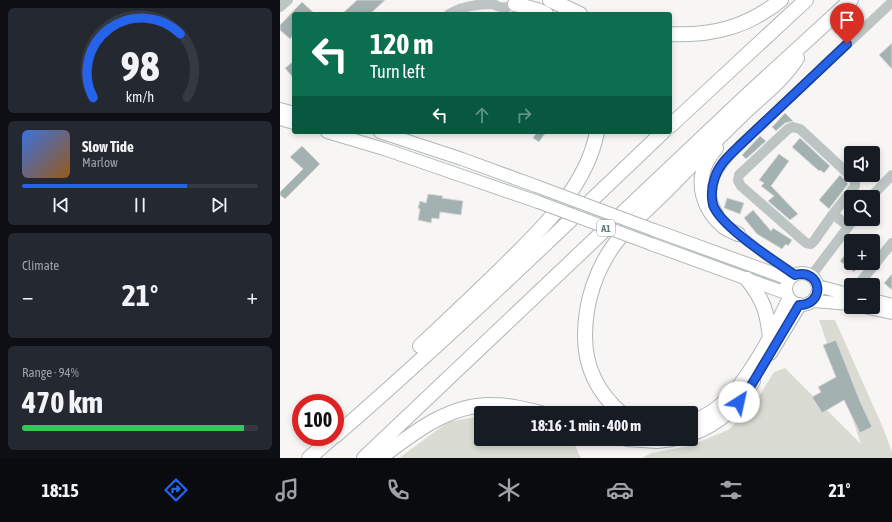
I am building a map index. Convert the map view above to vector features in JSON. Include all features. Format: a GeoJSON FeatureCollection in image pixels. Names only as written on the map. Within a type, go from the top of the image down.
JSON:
{"type":"FeatureCollection","features":[{"type":"Feature","properties":{"kind":"highway"},"geometry":{"type":"LineString","coordinates":[[550,0],[574,12]]}},
{"type":"Feature","properties":{"kind":"highway"},"geometry":{"type":"LineString","coordinates":[[672,34],[706,34],[732,27],[757,17],[781,0]]}},
{"type":"Feature","properties":{"kind":"highway"},"geometry":{"type":"LineString","coordinates":[[672,124],[806,0]]}},
{"type":"Feature","properties":{"kind":"highway","name":"A1"},"geometry":{"type":"LineString","coordinates":[[364,458],[744,98],[851,0]]}},
{"type":"Feature","properties":{"kind":"highway"},"geometry":{"type":"LineString","coordinates":[[517,2],[542,12]]}},
{"type":"Feature","properties":{"kind":"highway"},"geometry":{"type":"LineString","coordinates":[[613,406],[598,387],[590,368],[585,344],[587,306],[603,265],[617,241],[641,215],[729,127],[788,72],[809,39]]}},
{"type":"Feature","properties":{"kind":"highway"},"geometry":{"type":"LineString","coordinates":[[729,127],[707,161],[703,173],[702,189],[705,205],[714,218],[725,228],[738,234]]}},
{"type":"Feature","properties":{"kind":"highway"},"geometry":{"type":"LineString","coordinates":[[344,421],[380,384],[472,297],[548,220],[567,197],[580,176],[593,148],[596,134]]}},
{"type":"Feature","properties":{"kind":"highway"},"geometry":{"type":"LineString","coordinates":[[344,427],[531,258],[661,134]]}},
{"type":"Feature","properties":{"kind":"highway"},"geometry":{"type":"LineString","coordinates":[[747,279],[758,293],[767,312],[770,338]]}},
{"type":"Feature","properties":{"kind":"highway"},"geometry":{"type":"LineString","coordinates":[[698,419],[709,414],[741,384],[770,338],[791,299]]}},
{"type":"Feature","properties":{"kind":"highway"},"geometry":{"type":"LineString","coordinates":[[698,431],[710,426],[725,416],[739,402],[752,384],[791,299]]}},
{"type":"Feature","properties":{"kind":"highway"},"geometry":{"type":"LineString","coordinates":[[482,406],[500,406]]}},
{"type":"Feature","properties":{"kind":"highway"},"geometry":{"type":"LineString","coordinates":[[380,458],[428,424],[450,413],[474,407]]}},
{"type":"Feature","properties":{"kind":"highway"},"geometry":{"type":"LineString","coordinates":[[310,457],[320,446]]}},
{"type":"Feature","properties":{"kind":"highway"},"geometry":{"type":"LineString","coordinates":[[310,457],[323,446]]}},
{"type":"Feature","properties":{"kind":"main road"},"geometry":{"type":"LineString","coordinates":[[280,109],[292,112]]}},
{"type":"Feature","properties":{"kind":"main road"},"geometry":{"type":"LineString","coordinates":[[280,119],[292,122]]}},
{"type":"Feature","properties":{"kind":"main road"},"geometry":{"type":"LineString","coordinates":[[334,134],[384,149],[538,202],[747,279],[804,305],[813,301],[844,298]]}},
{"type":"Feature","properties":{"kind":"main road"},"geometry":{"type":"LineString","coordinates":[[386,134],[462,159],[654,230],[792,277]]}},
{"type":"Feature","properties":{"kind":"main road"},"geometry":{"type":"LineString","coordinates":[[399,134],[410,142]]}},
{"type":"Feature","properties":{"kind":"main road"},"geometry":{"type":"LineString","coordinates":[[791,299],[786,285],[792,277],[800,273],[844,294]]}},
{"type":"Feature","properties":{"kind":"main road"},"geometry":{"type":"LineString","coordinates":[[813,301],[818,291],[814,281]]}},
{"type":"Feature","properties":{"kind":"main road"},"geometry":{"type":"LineString","coordinates":[[880,302],[892,305]]}},
{"type":"Feature","properties":{"kind":"main road"},"geometry":{"type":"LineString","coordinates":[[880,310],[892,313]]}},
{"type":"Feature","properties":{"kind":"street"},"geometry":{"type":"LineString","coordinates":[[280,7],[288,0]]}},
{"type":"Feature","properties":{"kind":"street"},"geometry":{"type":"LineString","coordinates":[[444,12],[465,0]]}},
{"type":"Feature","properties":{"kind":"street"},"geometry":{"type":"LineString","coordinates":[[454,12],[465,7],[491,2],[504,8],[517,2]]}},
{"type":"Feature","properties":{"kind":"street"},"geometry":{"type":"LineString","coordinates":[[792,277],[738,234],[718,213],[714,205],[712,190],[714,177],[723,162],[739,146],[892,2]]}},
{"type":"Feature","properties":{"kind":"street"},"geometry":{"type":"LineString","coordinates":[[793,127],[800,129],[855,180],[855,186],[833,214],[814,241],[811,244],[806,243],[741,186],[738,181],[739,175],[788,129],[793,127]]}},
{"type":"Feature","properties":{"kind":"street"},"geometry":{"type":"LineString","coordinates":[[878,190],[892,175]]}},
{"type":"Feature","properties":{"kind":"street"},"geometry":{"type":"LineString","coordinates":[[833,214],[844,220]]}},
{"type":"Feature","properties":{"kind":"street"},"geometry":{"type":"LineString","coordinates":[[814,281],[849,226]]}},
{"type":"Feature","properties":{"kind":"street"},"geometry":{"type":"LineString","coordinates":[[864,278],[892,243]]}},
{"type":"Feature","properties":{"kind":"shaded area"},"geometry":{"type":"Polygon","coordinates":[[[819,320],[835,320],[884,430],[892,452],[892,458],[642,458],[651,453],[689,446],[698,446],[698,442],[728,430],[753,406],[774,372],[785,368],[861,444],[819,320]]]}},
{"type":"Feature","properties":{"kind":"shaded area"},"geometry":{"type":"Polygon","coordinates":[[[474,417],[474,446],[575,446],[581,458],[399,458],[448,422],[474,417]]]}},
{"type":"Feature","properties":{"kind":"building"},"geometry":{"type":"Polygon","coordinates":[[[357,0],[385,0],[372,12],[344,12],[357,0]]]}},
{"type":"Feature","properties":{"kind":"building"},"geometry":{"type":"Polygon","coordinates":[[[302,2],[313,12],[292,12],[302,2]]]}},
{"type":"Feature","properties":{"kind":"building"},"geometry":{"type":"Polygon","coordinates":[[[292,12],[292,36],[290,39],[280,30],[280,25],[292,12]]]}},
{"type":"Feature","properties":{"kind":"building"},"geometry":{"type":"Polygon","coordinates":[[[892,43],[892,69],[879,55],[892,43]]]}},
{"type":"Feature","properties":{"kind":"building"},"geometry":{"type":"Polygon","coordinates":[[[292,63],[292,77],[285,68],[292,63]]]}},
{"type":"Feature","properties":{"kind":"building"},"geometry":{"type":"Polygon","coordinates":[[[785,113],[793,121],[785,123],[776,131],[772,127],[785,113]]]}},
{"type":"Feature","properties":{"kind":"building"},"geometry":{"type":"Polygon","coordinates":[[[536,134],[545,134],[539,142],[533,138],[536,134]]]}},
{"type":"Feature","properties":{"kind":"building"},"geometry":{"type":"Polygon","coordinates":[[[760,136],[766,141],[746,159],[742,155],[760,136]]]}},
{"type":"Feature","properties":{"kind":"building"},"geometry":{"type":"Polygon","coordinates":[[[800,138],[830,166],[824,173],[820,170],[819,171],[792,147],[800,138]]]}},
{"type":"Feature","properties":{"kind":"building"},"geometry":{"type":"Polygon","coordinates":[[[302,146],[320,164],[285,199],[280,195],[280,192],[303,169],[290,157],[302,146]]]}},
{"type":"Feature","properties":{"kind":"building"},"geometry":{"type":"Polygon","coordinates":[[[779,154],[789,161],[771,186],[798,214],[790,220],[768,201],[774,196],[761,186],[764,183],[759,180],[779,154]]]}},
{"type":"Feature","properties":{"kind":"building"},"geometry":{"type":"Polygon","coordinates":[[[840,175],[844,180],[844,182],[848,184],[829,209],[819,200],[840,175]]]}},
{"type":"Feature","properties":{"kind":"building"},"geometry":{"type":"Polygon","coordinates":[[[428,194],[463,201],[461,215],[440,212],[439,219],[432,218],[431,223],[418,220],[420,209],[418,208],[420,201],[426,203],[428,194]]]}},
{"type":"Feature","properties":{"kind":"building"},"geometry":{"type":"Polygon","coordinates":[[[727,198],[744,203],[740,214],[724,208],[727,198]]]}},
{"type":"Feature","properties":{"kind":"building"},"geometry":{"type":"Polygon","coordinates":[[[753,210],[771,231],[773,228],[792,240],[788,246],[786,244],[782,249],[757,234],[744,218],[753,210]]]}},
{"type":"Feature","properties":{"kind":"building"},"geometry":{"type":"Polygon","coordinates":[[[844,256],[844,264],[840,261],[844,256]]]}},
{"type":"Feature","properties":{"kind":"building"},"geometry":{"type":"Polygon","coordinates":[[[892,274],[892,290],[884,283],[892,274]]]}},
{"type":"Feature","properties":{"kind":"building"},"geometry":{"type":"Polygon","coordinates":[[[836,340],[872,427],[860,433],[844,400],[822,413],[812,397],[821,392],[818,387],[836,377],[823,345],[836,340]]]}},
{"type":"Feature","properties":{"kind":"route"},"geometry":{"type":"LineString","coordinates":[[739,402],[752,384],[799,305],[809,304],[813,301],[818,291],[818,286],[811,276],[800,273],[795,275],[766,256],[738,234],[727,223],[718,213],[714,205],[712,196],[714,177],[723,162],[847,44]]}}]}
